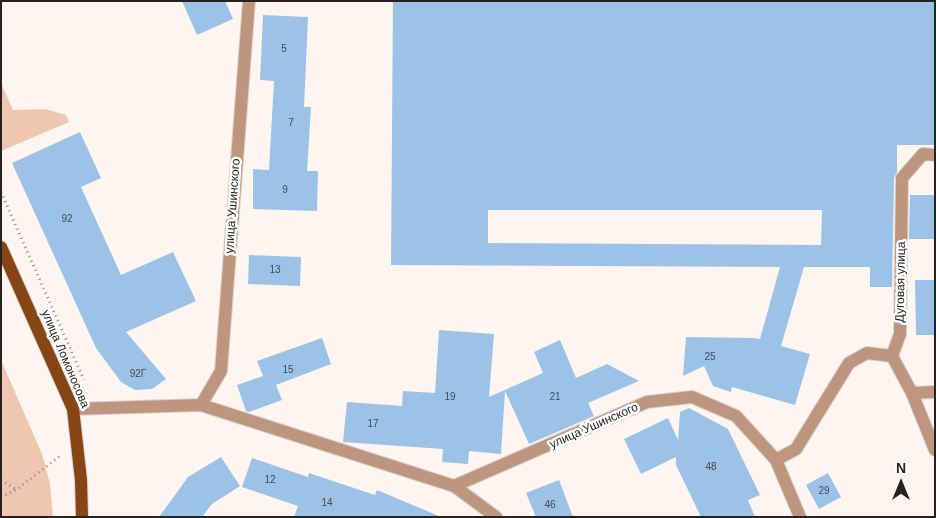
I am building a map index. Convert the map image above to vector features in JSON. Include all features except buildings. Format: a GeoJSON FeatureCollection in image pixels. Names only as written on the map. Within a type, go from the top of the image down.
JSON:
{"type":"FeatureCollection","features":[{"type":"Feature","properties":{"kind":"main road","name":"улица Ломоносова"},"geometry":{"type":"LineString","coordinates":[[1,247],[73,409],[78,442],[82,517]]}},
{"type":"Feature","properties":{"kind":"street","name":"улица Ушинского"},"geometry":{"type":"LineString","coordinates":[[201,405],[221,371],[248,1]]}},
{"type":"Feature","properties":{"kind":"street","name":"Дуговая улица"},"geometry":{"type":"LineString","coordinates":[[892,356],[900,334],[902,178],[923,154],[935,154]]}},
{"type":"Feature","properties":{"kind":"street"},"geometry":{"type":"LineString","coordinates":[[776,460],[796,450],[849,364],[868,353],[892,356],[912,393],[935,450]]}},
{"type":"Feature","properties":{"kind":"street"},"geometry":{"type":"LineString","coordinates":[[912,393],[935,392]]}},
{"type":"Feature","properties":{"kind":"street","name":"улица Ушинского"},"geometry":{"type":"LineString","coordinates":[[454,486],[647,402],[692,397],[736,416],[776,460],[800,517]]}},
{"type":"Feature","properties":{"kind":"street"},"geometry":{"type":"LineString","coordinates":[[73,409],[201,405],[454,486],[496,517]]}},
{"type":"Feature","properties":{"kind":"path"},"geometry":{"type":"LineString","coordinates":[[1,192],[84,380]]}},
{"type":"Feature","properties":{"kind":"path"},"geometry":{"type":"LineString","coordinates":[[1,497],[16,490],[78,442]]}},
{"type":"Feature","properties":{"kind":"path"},"geometry":{"type":"LineString","coordinates":[[1,480],[16,490]]}},
{"type":"Feature","properties":{"kind":"shaded area"},"geometry":{"type":"Polygon","coordinates":[[[1,83],[13,110],[45,109],[66,115],[69,122],[1,151],[1,83]]]}},
{"type":"Feature","properties":{"kind":"shaded area"},"geometry":{"type":"Polygon","coordinates":[[[1,360],[42,454],[50,484],[53,517],[1,517],[1,360]]]}}]}
